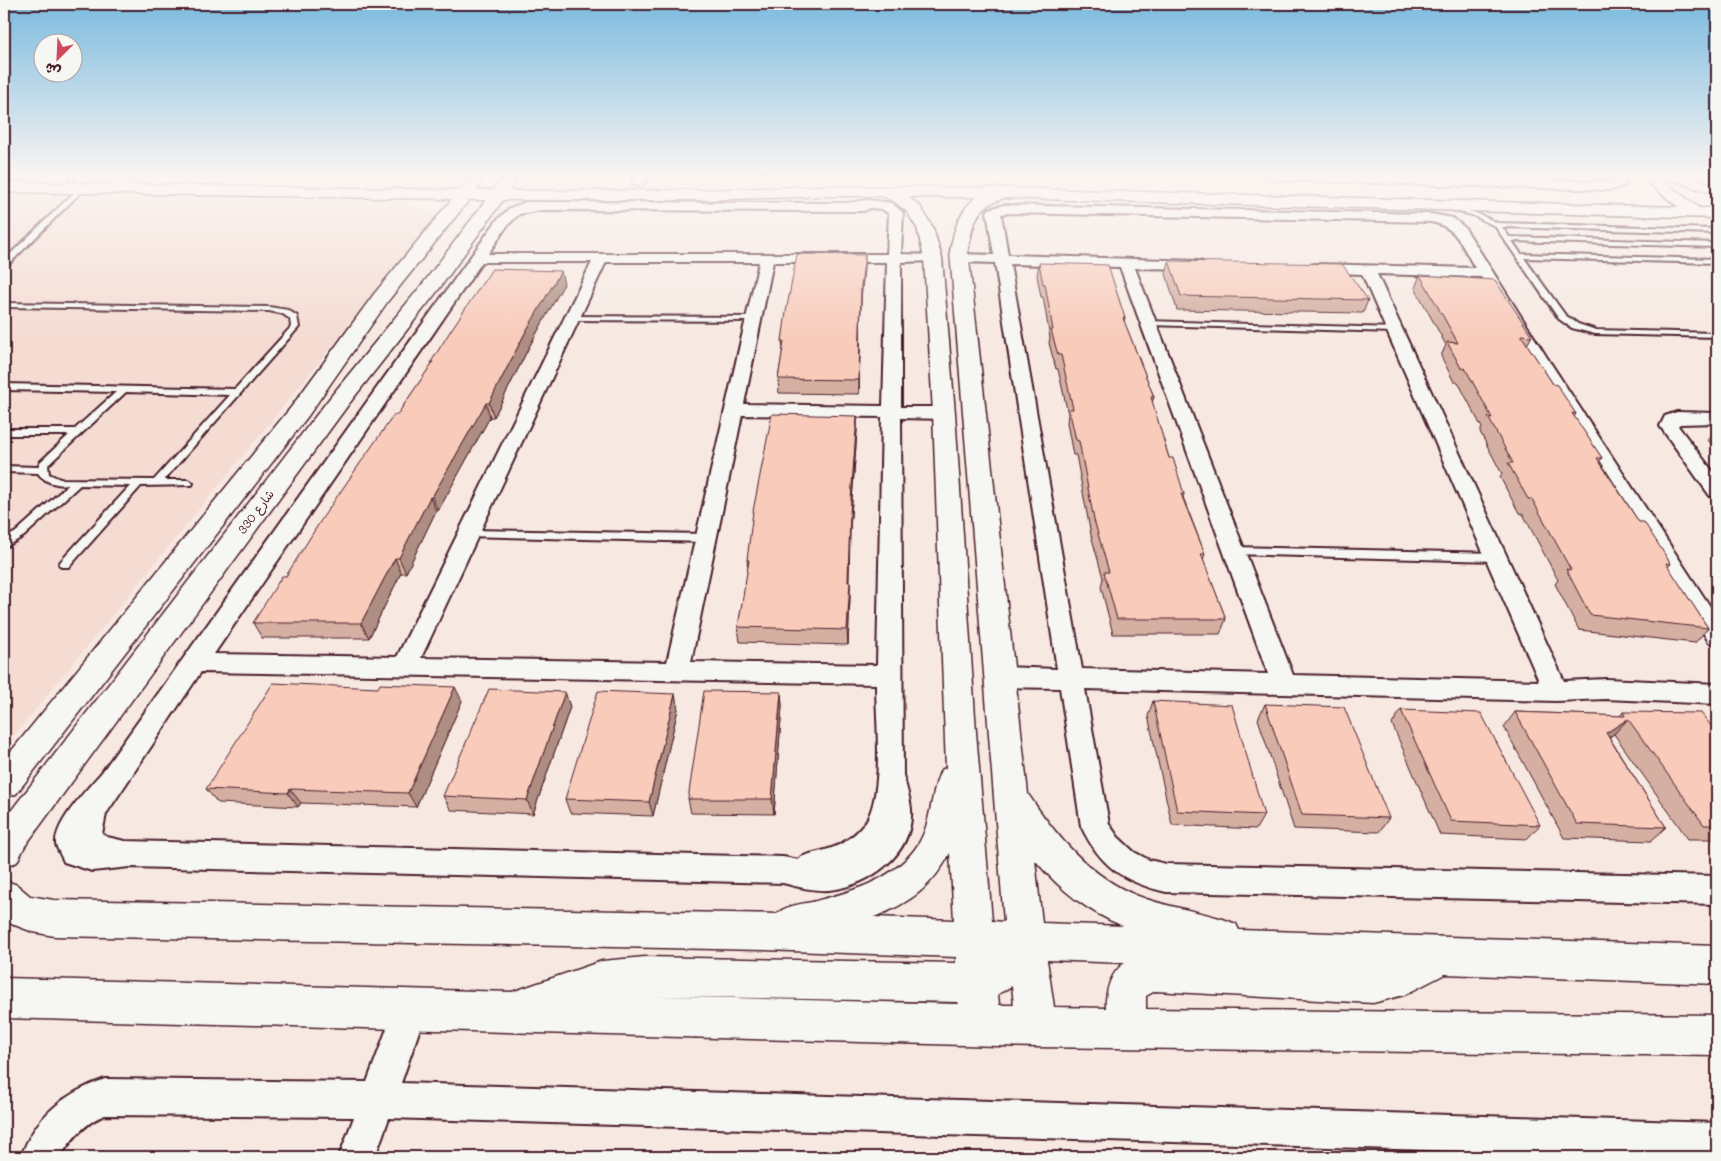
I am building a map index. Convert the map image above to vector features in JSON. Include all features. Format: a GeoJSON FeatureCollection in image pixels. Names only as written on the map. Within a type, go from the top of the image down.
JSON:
{"type":"FeatureCollection","features":[{"type":"Feature","properties":{"kind":"street"},"geometry":{"type":"LineString","coordinates":[[4,784],[300,411],[342,355],[381,298],[448,230]]}},
{"type":"Feature","properties":{"kind":"street","name":"شارع 330"},"geometry":{"type":"LineString","coordinates":[[4,851],[13,835],[340,400],[388,340],[460,230]]}},
{"type":"Feature","properties":{"kind":"street"},"geometry":{"type":"LineString","coordinates":[[481,230],[477,258],[112,780],[74,826],[70,842],[73,849],[79,854],[88,857],[130,854],[783,870],[828,876],[844,874],[860,868],[873,860],[892,837],[896,824],[897,810],[890,776],[888,676],[895,230]]}},
{"type":"Feature","properties":{"kind":"street"},"geometry":{"type":"LineString","coordinates":[[926,230],[933,258],[944,413],[960,732],[980,1025]]}},
{"type":"Feature","properties":{"kind":"street"},"geometry":{"type":"LineString","coordinates":[[933,258],[937,249],[936,230]]}},
{"type":"Feature","properties":{"kind":"street"},"geometry":{"type":"LineString","coordinates":[[953,230],[955,246],[960,255]]}},
{"type":"Feature","properties":{"kind":"street"},"geometry":{"type":"LineString","coordinates":[[963,230],[960,255],[1025,941],[1037,1027]]}},
{"type":"Feature","properties":{"kind":"street"},"geometry":{"type":"LineString","coordinates":[[996,230],[1095,826],[1107,847],[1116,856],[1127,864],[1152,876],[1195,879],[1717,890]]}},
{"type":"Feature","properties":{"kind":"street"},"geometry":{"type":"LineString","coordinates":[[1459,230],[1717,636]]}},
{"type":"Feature","properties":{"kind":"street"},"geometry":{"type":"LineString","coordinates":[[960,255],[1000,259],[1213,265]]}},
{"type":"Feature","properties":{"kind":"street"},"geometry":{"type":"LineString","coordinates":[[477,258],[933,258]]}},
{"type":"Feature","properties":{"kind":"street"},"geometry":{"type":"LineString","coordinates":[[404,667],[601,258]]}},
{"type":"Feature","properties":{"kind":"street"},"geometry":{"type":"LineString","coordinates":[[677,672],[767,258]]}},
{"type":"Feature","properties":{"kind":"street"},"geometry":{"type":"LineString","coordinates":[[1126,263],[1284,684]]}},
{"type":"Feature","properties":{"kind":"street"},"geometry":{"type":"LineString","coordinates":[[1300,268],[1486,273]]}},
{"type":"Feature","properties":{"kind":"street"},"geometry":{"type":"LineString","coordinates":[[1368,270],[1556,690]]}},
{"type":"Feature","properties":{"kind":"street"},"geometry":{"type":"LineString","coordinates":[[733,409],[944,413]]}},
{"type":"Feature","properties":{"kind":"street"},"geometry":{"type":"LineString","coordinates":[[1717,418],[1677,418],[1672,420],[1669,426],[1717,491]]}},
{"type":"Feature","properties":{"kind":"street"},"geometry":{"type":"LineString","coordinates":[[195,663],[888,676]]}},
{"type":"Feature","properties":{"kind":"street"},"geometry":{"type":"LineString","coordinates":[[1000,677],[1556,690],[1606,689],[1717,694]]}},
{"type":"Feature","properties":{"kind":"street"},"geometry":{"type":"LineString","coordinates":[[764,932],[859,907],[876,900],[908,881],[921,869],[939,841],[944,826],[960,732]]}},
{"type":"Feature","properties":{"kind":"street"},"geometry":{"type":"LineString","coordinates":[[1011,798],[1046,849],[1060,865],[1094,892],[1135,913],[1157,920],[1205,930],[1242,947]]}},
{"type":"Feature","properties":{"kind":"street"},"geometry":{"type":"LineString","coordinates":[[4,897],[16,910],[37,916],[54,918],[764,932],[1717,964]]}},
{"type":"Feature","properties":{"kind":"street"},"geometry":{"type":"LineString","coordinates":[[507,1013],[583,986],[623,977],[976,983],[988,979],[1008,965],[1025,941]]}},
{"type":"Feature","properties":{"kind":"street"},"geometry":{"type":"LineString","coordinates":[[1129,1029],[1125,994],[1135,978],[1144,974],[1155,972],[1373,983],[1404,976],[1441,955]]}},
{"type":"Feature","properties":{"kind":"street"},"geometry":{"type":"LineString","coordinates":[[4,998],[1037,1027],[1717,1036]]}},
{"type":"Feature","properties":{"kind":"street"},"geometry":{"type":"LineString","coordinates":[[356,1157],[410,1010]]}},
{"type":"Feature","properties":{"kind":"street"},"geometry":{"type":"LineString","coordinates":[[39,1157],[66,1118],[92,1100],[105,1097],[378,1100],[1717,1141]]}},
{"type":"Feature","properties":{"kind":"lane"},"geometry":{"type":"LineString","coordinates":[[4,264],[33,230]]}},
{"type":"Feature","properties":{"kind":"lane"},"geometry":{"type":"LineString","coordinates":[[1501,230],[1562,317],[1575,326],[1595,332],[1717,335]]}},
{"type":"Feature","properties":{"kind":"lane"},"geometry":{"type":"LineString","coordinates":[[1681,230],[1717,231]]}},
{"type":"Feature","properties":{"kind":"lane"},"geometry":{"type":"LineString","coordinates":[[1508,239],[1717,245]]}},
{"type":"Feature","properties":{"kind":"lane"},"geometry":{"type":"LineString","coordinates":[[1520,256],[1717,261]]}},
{"type":"Feature","properties":{"kind":"lane"},"geometry":{"type":"LineString","coordinates":[[4,305],[269,309],[294,318],[295,327],[156,483]]}},
{"type":"Feature","properties":{"kind":"lane"},"geometry":{"type":"LineString","coordinates":[[573,318],[753,319]]}},
{"type":"Feature","properties":{"kind":"lane"},"geometry":{"type":"LineString","coordinates":[[1149,323],[1394,330]]}},
{"type":"Feature","properties":{"kind":"lane"},"geometry":{"type":"LineString","coordinates":[[4,387],[237,392]]}},
{"type":"Feature","properties":{"kind":"lane"},"geometry":{"type":"LineString","coordinates":[[123,390],[43,464],[44,476],[50,480],[78,482],[188,483]]}},
{"type":"Feature","properties":{"kind":"lane"},"geometry":{"type":"LineString","coordinates":[[4,432],[77,432]]}},
{"type":"Feature","properties":{"kind":"lane"},"geometry":{"type":"LineString","coordinates":[[4,469],[42,470]]}},
{"type":"Feature","properties":{"kind":"lane"},"geometry":{"type":"LineString","coordinates":[[4,544],[20,534],[78,482]]}},
{"type":"Feature","properties":{"kind":"lane"},"geometry":{"type":"LineString","coordinates":[[64,564],[138,483]]}},
{"type":"Feature","properties":{"kind":"lane"},"geometry":{"type":"LineString","coordinates":[[468,534],[706,538]]}},
{"type":"Feature","properties":{"kind":"lane"},"geometry":{"type":"LineString","coordinates":[[1234,551],[1496,557]]}},
{"type":"Feature","properties":{"kind":"shaded area"},"geometry":{"type":"Polygon","coordinates":[[[4,230],[427,230],[4,748],[4,230]]]}},
{"type":"Feature","properties":{"kind":"building"},"geometry":{"type":"Polygon","coordinates":[[[797,254],[865,255],[861,286],[859,380],[778,379],[786,312],[797,254]]]}},
{"type":"Feature","properties":{"kind":"building"},"geometry":{"type":"Polygon","coordinates":[[[1169,261],[1342,264],[1368,300],[1181,296],[1169,261]]]}},
{"type":"Feature","properties":{"kind":"building"},"geometry":{"type":"Polygon","coordinates":[[[1039,263],[1108,265],[1125,318],[1123,318],[1154,397],[1151,397],[1169,458],[1173,458],[1184,494],[1181,494],[1205,554],[1201,554],[1226,619],[1117,619],[1104,572],[1109,572],[1094,520],[1079,441],[1076,440],[1069,409],[1073,409],[1061,355],[1058,355],[1051,330],[1053,330],[1045,284],[1043,284],[1039,263]]]}},
{"type":"Feature","properties":{"kind":"building"},"geometry":{"type":"Polygon","coordinates":[[[492,269],[561,271],[525,333],[489,403],[486,403],[432,497],[430,497],[399,558],[395,558],[361,623],[253,623],[282,576],[286,576],[323,517],[433,362],[431,362],[492,269]]]}},
{"type":"Feature","properties":{"kind":"building"},"geometry":{"type":"Polygon","coordinates":[[[1420,275],[1495,280],[1532,336],[1521,335],[1553,384],[1557,385],[1576,414],[1572,413],[1602,458],[1597,458],[1639,522],[1644,522],[1671,564],[1666,563],[1708,628],[1590,615],[1566,569],[1571,570],[1532,499],[1528,499],[1508,463],[1513,463],[1488,417],[1492,418],[1465,368],[1461,368],[1447,342],[1458,343],[1420,275]]]}},
{"type":"Feature","properties":{"kind":"building"},"geometry":{"type":"Polygon","coordinates":[[[772,414],[857,416],[850,514],[848,582],[850,582],[847,630],[738,627],[749,560],[747,560],[753,511],[772,414]]]}},
{"type":"Feature","properties":{"kind":"building"},"geometry":{"type":"Polygon","coordinates":[[[273,683],[378,688],[380,684],[455,687],[408,793],[290,789],[288,793],[206,789],[273,683]]]}},
{"type":"Feature","properties":{"kind":"building"},"geometry":{"type":"Polygon","coordinates":[[[489,689],[565,692],[527,800],[443,796],[489,689]]]}},
{"type":"Feature","properties":{"kind":"building"},"geometry":{"type":"Polygon","coordinates":[[[598,691],[675,694],[649,802],[565,799],[598,691]]]}},
{"type":"Feature","properties":{"kind":"building"},"geometry":{"type":"Polygon","coordinates":[[[704,691],[781,692],[772,799],[688,799],[704,691]]]}},
{"type":"Feature","properties":{"kind":"building"},"geometry":{"type":"Polygon","coordinates":[[[1153,701],[1232,705],[1264,815],[1177,811],[1153,701]]]}},
{"type":"Feature","properties":{"kind":"building"},"geometry":{"type":"Polygon","coordinates":[[[1265,704],[1344,707],[1389,818],[1302,815],[1265,704]]]}},
{"type":"Feature","properties":{"kind":"building"},"geometry":{"type":"Polygon","coordinates":[[[1401,710],[1481,713],[1540,825],[1451,821],[1401,710]]]}},
{"type":"Feature","properties":{"kind":"building"},"geometry":{"type":"Polygon","coordinates":[[[1515,712],[1625,716],[1623,712],[1701,713],[1717,733],[1717,825],[1704,825],[1628,719],[1606,733],[1666,827],[1577,824],[1515,712]]]}}]}
